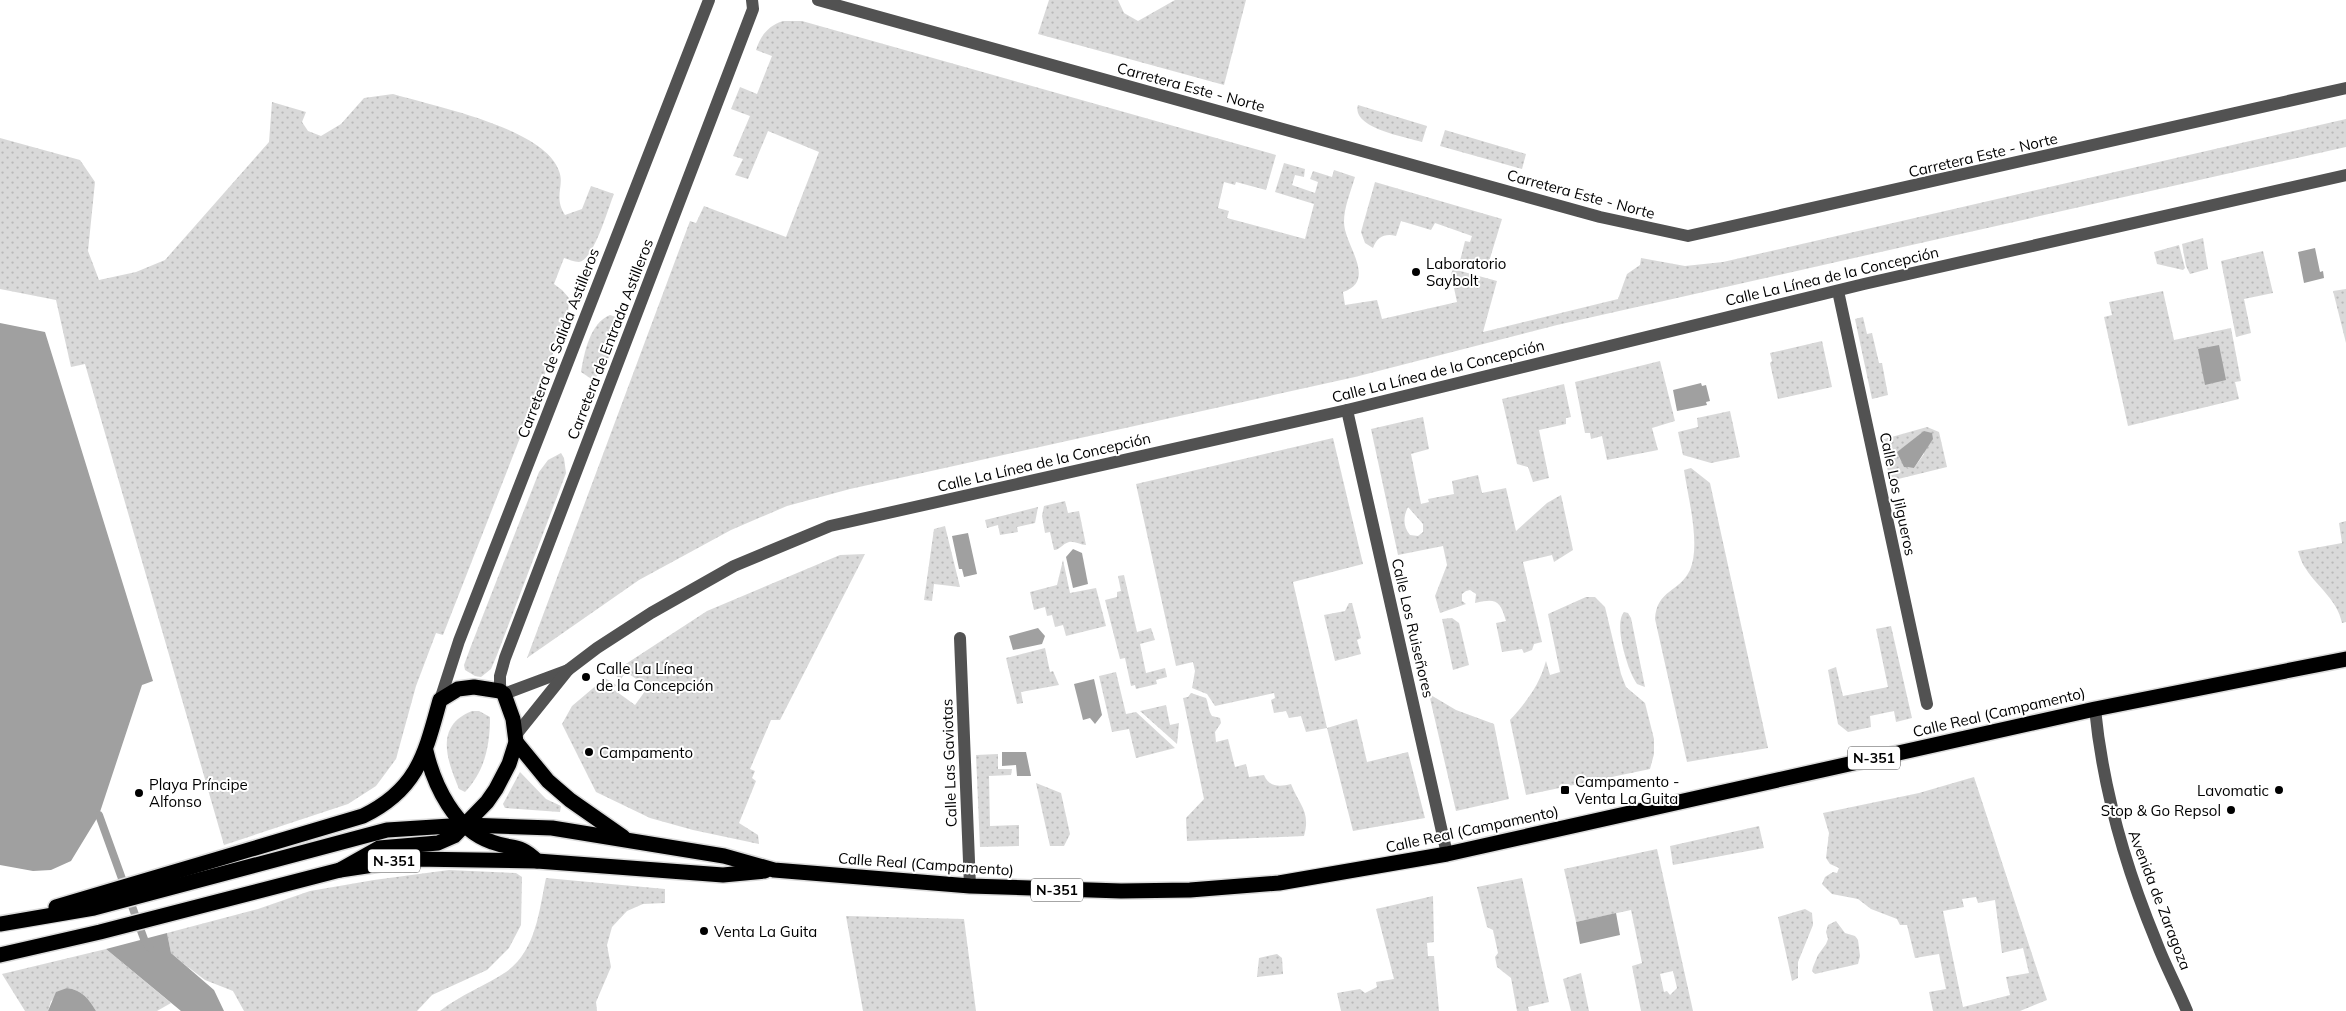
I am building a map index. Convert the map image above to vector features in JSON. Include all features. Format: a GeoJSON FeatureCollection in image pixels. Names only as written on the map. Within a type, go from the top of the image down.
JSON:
{"type":"FeatureCollection","features":[{"type":"Feature","properties":{"kind":"highway","name":"Calle Real (Campamento)"},"geometry":{"type":"LineString","coordinates":[[624,838],[724,856],[774,870],[970,886],[1121,891],[1190,890],[1288,882],[1447,854],[2095,709],[2346,659]]}},
{"type":"Feature","properties":{"kind":"highway"},"geometry":{"type":"LineString","coordinates":[[0,924],[92,902],[245,859],[363,816],[384,806],[408,783],[426,751],[440,700],[458,689],[474,687],[502,693],[513,719],[516,739],[509,764],[496,789],[466,825],[454,836],[438,843],[380,848],[340,870]]}},
{"type":"Feature","properties":{"kind":"highway"},"geometry":{"type":"LineString","coordinates":[[516,739],[548,781],[570,800],[624,838]]}},
{"type":"Feature","properties":{"kind":"highway"},"geometry":{"type":"LineString","coordinates":[[426,751],[438,788],[450,806],[478,837],[493,843],[525,850],[537,861]]}},
{"type":"Feature","properties":{"kind":"highway","name":"N-351"},"geometry":{"type":"LineString","coordinates":[[245,859],[387,830],[466,825],[552,828],[624,838]]}},
{"type":"Feature","properties":{"kind":"highway","name":"N-351"},"geometry":{"type":"LineString","coordinates":[[0,955],[100,932],[254,890],[340,870],[413,859],[537,861],[723,875],[774,870]]}},
{"type":"Feature","properties":{"kind":"street","name":"Carretera de Salida Astilleros"},"geometry":{"type":"LineString","coordinates":[[440,700],[462,632],[709,0]]}},
{"type":"Feature","properties":{"kind":"street","name":"Carretera de Entrada Astilleros"},"geometry":{"type":"LineString","coordinates":[[502,693],[500,676],[505,658],[714,113],[753,9],[752,0]]}},
{"type":"Feature","properties":{"kind":"street","name":"Carretera Este - Norte"},"geometry":{"type":"LineString","coordinates":[[818,0],[1600,217],[1688,236],[2346,88]]}},
{"type":"Feature","properties":{"kind":"street","name":"Calle La Línea de la Concepción"},"geometry":{"type":"LineString","coordinates":[[516,739],[568,670],[596,648],[651,613],[734,566],[830,526],[1347,410],[1838,291],[2346,175]]}},
{"type":"Feature","properties":{"kind":"street","name":"Calle Los Jilgueros"},"geometry":{"type":"LineString","coordinates":[[1838,291],[1927,704]]}},
{"type":"Feature","properties":{"kind":"street","name":"Calle Los Ruiseñores"},"geometry":{"type":"LineString","coordinates":[[1347,410],[1447,854]]}},
{"type":"Feature","properties":{"kind":"street","name":"Calle Las Gaviotas"},"geometry":{"type":"LineString","coordinates":[[960,638],[970,886]]}},
{"type":"Feature","properties":{"kind":"street","name":"Calle La Línea de la Concepción"},"geometry":{"type":"LineString","coordinates":[[502,693],[568,670]]}},
{"type":"Feature","properties":{"kind":"street","name":"Avenida de Zaragoza"},"geometry":{"type":"LineString","coordinates":[[2095,709],[2098,742],[2115,825],[2141,904],[2187,1011]]}},
{"type":"Feature","properties":{"kind":"shaded area"},"geometry":{"type":"Polygon","coordinates":[[[1049,0],[1118,0],[1124,13],[1138,21],[1175,0],[1246,0],[1224,85],[1038,34],[1049,0]]]}},
{"type":"Feature","properties":{"kind":"shaded area"},"geometry":{"type":"Polygon","coordinates":[[[783,21],[802,21],[1276,155],[1266,190],[1236,182],[1235,185],[1224,182],[1218,208],[1229,211],[1227,218],[1305,239],[1314,204],[1275,192],[1284,163],[1305,169],[1304,177],[1295,175],[1292,185],[1315,193],[1318,182],[1310,179],[1313,171],[1332,177],[1334,170],[1355,177],[1346,205],[1344,222],[1345,231],[1359,271],[1358,279],[1353,286],[1343,292],[1345,305],[1377,300],[1382,319],[1457,302],[1451,274],[1453,269],[1497,281],[1483,332],[1618,299],[1627,274],[1640,265],[1641,258],[1685,266],[1723,262],[2346,119],[2346,147],[1557,325],[1355,377],[850,489],[787,506],[731,530],[639,580],[527,658],[690,221],[696,223],[704,206],[786,237],[819,152],[768,131],[748,179],[735,175],[743,159],[733,156],[750,116],[731,109],[740,87],[757,94],[772,56],[756,50],[766,32],[783,21]]]}},
{"type":"Feature","properties":{"kind":"shaded area"},"geometry":{"type":"Polygon","coordinates":[[[393,94],[486,121],[511,131],[533,143],[549,156],[559,171],[561,182],[559,197],[565,215],[582,209],[591,186],[614,194],[600,232],[585,259],[579,262],[564,258],[554,284],[569,298],[568,315],[443,635],[436,633],[416,686],[396,759],[376,786],[348,804],[224,845],[85,364],[71,367],[56,300],[0,289],[0,138],[80,160],[95,182],[88,251],[99,280],[136,272],[165,260],[269,142],[272,102],[306,112],[302,122],[308,131],[321,136],[341,124],[364,98],[393,94]]]}},
{"type":"Feature","properties":{"kind":"shaded area"},"geometry":{"type":"Polygon","coordinates":[[[1358,105],[1427,126],[1422,142],[1381,130],[1371,125],[1363,120],[1358,113],[1358,105]]]}},
{"type":"Feature","properties":{"kind":"shaded area"},"geometry":{"type":"Polygon","coordinates":[[[1445,130],[1526,154],[1522,169],[1440,146],[1445,130]]]}},
{"type":"Feature","properties":{"kind":"shaded area"},"geometry":{"type":"Polygon","coordinates":[[[1375,182],[1502,219],[1487,268],[1460,261],[1465,241],[1470,242],[1472,236],[1435,223],[1431,230],[1401,221],[1396,236],[1388,235],[1382,237],[1373,248],[1365,243],[1361,232],[1375,182]]]}},
{"type":"Feature","properties":{"kind":"shaded area"},"geometry":{"type":"Polygon","coordinates":[[[2203,238],[2208,269],[2190,274],[2186,266],[2182,244],[2203,238]]]}},
{"type":"Feature","properties":{"kind":"shaded area"},"geometry":{"type":"Polygon","coordinates":[[[2179,245],[2185,268],[2183,270],[2157,264],[2154,252],[2179,245]]]}},
{"type":"Feature","properties":{"kind":"shaded area"},"geometry":{"type":"Polygon","coordinates":[[[2315,248],[2320,272],[2323,271],[2324,278],[2304,283],[2298,252],[2315,248]]]}},
{"type":"Feature","properties":{"kind":"shaded area"},"geometry":{"type":"Polygon","coordinates":[[[2263,251],[2273,293],[2244,299],[2251,333],[2236,337],[2221,261],[2263,251]]]}},
{"type":"Feature","properties":{"kind":"shaded area"},"geometry":{"type":"Polygon","coordinates":[[[2346,289],[2346,343],[2333,291],[2346,289]]]}},
{"type":"Feature","properties":{"kind":"shaded area"},"geometry":{"type":"Polygon","coordinates":[[[2163,291],[2174,340],[2231,328],[2241,381],[2235,382],[2239,399],[2128,426],[2104,317],[2112,315],[2109,302],[2163,291]]]}},
{"type":"Feature","properties":{"kind":"shaded area"},"geometry":{"type":"Polygon","coordinates":[[[610,315],[619,320],[616,336],[611,353],[603,368],[593,380],[581,372],[584,356],[589,339],[597,325],[610,315]]]}},
{"type":"Feature","properties":{"kind":"shaded area"},"geometry":{"type":"Polygon","coordinates":[[[1863,317],[1867,334],[1872,333],[1879,363],[1882,363],[1888,395],[1872,399],[1855,319],[1863,317]]]}},
{"type":"Feature","properties":{"kind":"shaded area"},"geometry":{"type":"Polygon","coordinates":[[[0,323],[45,332],[153,681],[142,685],[99,815],[71,861],[51,870],[33,871],[0,865],[0,323]]]}},
{"type":"Feature","properties":{"kind":"shaded area"},"geometry":{"type":"Polygon","coordinates":[[[1822,341],[1832,387],[1778,399],[1770,363],[1772,361],[1770,353],[1822,341]]]}},
{"type":"Feature","properties":{"kind":"shaded area"},"geometry":{"type":"Polygon","coordinates":[[[2219,345],[2226,380],[2205,385],[2198,349],[2219,345]]]}},
{"type":"Feature","properties":{"kind":"shaded area"},"geometry":{"type":"Polygon","coordinates":[[[1660,361],[1675,421],[1652,428],[1658,450],[1607,460],[1602,436],[1591,439],[1590,433],[1585,433],[1575,382],[1660,361]]]}},
{"type":"Feature","properties":{"kind":"shaded area"},"geometry":{"type":"Polygon","coordinates":[[[1701,383],[1702,386],[1706,385],[1710,401],[1706,402],[1707,405],[1677,411],[1673,390],[1701,383]]]}},
{"type":"Feature","properties":{"kind":"shaded area"},"geometry":{"type":"Polygon","coordinates":[[[1564,384],[1571,417],[1566,418],[1566,424],[1539,430],[1549,478],[1533,482],[1528,467],[1517,464],[1502,399],[1564,384]]]}},
{"type":"Feature","properties":{"kind":"shaded area"},"geometry":{"type":"Polygon","coordinates":[[[1730,411],[1740,457],[1711,463],[1683,455],[1678,432],[1698,427],[1697,418],[1730,411]]]}},
{"type":"Feature","properties":{"kind":"shaded area"},"geometry":{"type":"Polygon","coordinates":[[[1423,417],[1429,449],[1411,454],[1421,504],[1429,502],[1428,499],[1454,494],[1452,481],[1478,475],[1482,493],[1506,488],[1516,531],[1547,503],[1561,495],[1573,550],[1554,562],[1552,555],[1523,562],[1542,642],[1534,644],[1532,650],[1524,653],[1522,649],[1502,652],[1496,623],[1506,621],[1502,609],[1496,602],[1492,601],[1475,603],[1476,594],[1470,590],[1462,594],[1462,601],[1466,604],[1440,613],[1435,596],[1447,565],[1443,546],[1398,555],[1371,429],[1423,417]],[[1408,507],[1405,514],[1405,522],[1406,529],[1410,535],[1418,536],[1423,532],[1423,524],[1408,507]]]}},
{"type":"Feature","properties":{"kind":"shaded area"},"geometry":{"type":"Polygon","coordinates":[[[1927,427],[1939,432],[1947,467],[1890,481],[1881,440],[1927,427]],[[1921,435],[1897,452],[1908,468],[1914,468],[1924,454],[1921,435]]]}},
{"type":"Feature","properties":{"kind":"shaded area"},"geometry":{"type":"Polygon","coordinates":[[[1924,431],[1932,433],[1933,439],[1914,468],[1904,467],[1897,452],[1924,431]]]}},
{"type":"Feature","properties":{"kind":"shaded area"},"geometry":{"type":"Polygon","coordinates":[[[1333,438],[1363,564],[1293,582],[1327,728],[1306,732],[1301,716],[1289,718],[1286,711],[1274,713],[1271,700],[1275,698],[1274,693],[1215,706],[1207,694],[1192,688],[1195,671],[1193,662],[1176,666],[1136,484],[1333,438]]]}},
{"type":"Feature","properties":{"kind":"shaded area"},"geometry":{"type":"Polygon","coordinates":[[[561,453],[564,458],[566,473],[497,655],[491,669],[481,677],[475,676],[465,670],[464,665],[471,646],[539,472],[548,460],[561,453]]]}},
{"type":"Feature","properties":{"kind":"shaded area"},"geometry":{"type":"Polygon","coordinates":[[[1691,468],[1710,483],[1768,748],[1687,762],[1655,619],[1660,602],[1685,577],[1690,570],[1693,560],[1693,521],[1684,470],[1691,468]]]}},
{"type":"Feature","properties":{"kind":"shaded area"},"geometry":{"type":"Polygon","coordinates":[[[1065,501],[1068,513],[1079,511],[1086,545],[1069,542],[1054,550],[1050,532],[1045,533],[1042,516],[1044,506],[1065,501]]]}},
{"type":"Feature","properties":{"kind":"shaded area"},"geometry":{"type":"Polygon","coordinates":[[[1038,507],[1035,523],[1017,527],[1018,532],[1000,535],[998,525],[987,528],[985,520],[1038,507]]]}},
{"type":"Feature","properties":{"kind":"shaded area"},"geometry":{"type":"Polygon","coordinates":[[[2346,521],[2346,622],[2342,623],[2332,600],[2311,576],[2298,551],[2342,543],[2339,523],[2346,521]]]}},
{"type":"Feature","properties":{"kind":"shaded area"},"geometry":{"type":"Polygon","coordinates":[[[945,526],[960,587],[934,584],[932,601],[924,600],[934,529],[945,526]]]}},
{"type":"Feature","properties":{"kind":"shaded area"},"geometry":{"type":"Polygon","coordinates":[[[968,533],[977,574],[964,577],[962,569],[959,569],[952,536],[968,533]]]}},
{"type":"Feature","properties":{"kind":"shaded area"},"geometry":{"type":"Polygon","coordinates":[[[1073,549],[1082,553],[1088,584],[1073,588],[1066,557],[1073,549]]]}},
{"type":"Feature","properties":{"kind":"shaded area"},"geometry":{"type":"Polygon","coordinates":[[[865,554],[780,720],[771,720],[750,769],[755,771],[752,778],[756,781],[739,823],[758,835],[759,844],[693,830],[650,818],[596,792],[562,724],[572,706],[605,678],[616,685],[613,689],[635,705],[648,687],[626,672],[621,679],[612,673],[707,611],[840,555],[865,554]]]}},
{"type":"Feature","properties":{"kind":"shaded area"},"geometry":{"type":"Polygon","coordinates":[[[1063,560],[1070,593],[1096,588],[1106,626],[1066,636],[1063,625],[1055,627],[1052,615],[1047,616],[1045,607],[1034,610],[1030,592],[1057,585],[1063,560]]]}},
{"type":"Feature","properties":{"kind":"shaded area"},"geometry":{"type":"Polygon","coordinates":[[[1124,575],[1137,632],[1151,628],[1155,640],[1140,644],[1146,673],[1165,668],[1167,677],[1156,680],[1157,684],[1136,689],[1135,685],[1131,686],[1125,658],[1120,659],[1105,600],[1117,597],[1117,592],[1121,591],[1118,576],[1124,575]]]}},
{"type":"Feature","properties":{"kind":"shaded area"},"geometry":{"type":"Polygon","coordinates":[[[1586,597],[1595,597],[1605,607],[1621,674],[1626,687],[1645,703],[1654,739],[1654,754],[1650,769],[1526,795],[1510,720],[1532,693],[1546,661],[1550,675],[1560,672],[1548,614],[1586,597]]]}},
{"type":"Feature","properties":{"kind":"shaded area"},"geometry":{"type":"Polygon","coordinates":[[[1349,603],[1352,603],[1361,638],[1357,640],[1361,654],[1335,661],[1324,615],[1345,611],[1349,603]]]}},
{"type":"Feature","properties":{"kind":"shaded area"},"geometry":{"type":"Polygon","coordinates":[[[1624,612],[1628,613],[1631,618],[1645,687],[1637,684],[1626,659],[1620,627],[1624,612]]]}},
{"type":"Feature","properties":{"kind":"shaded area"},"geometry":{"type":"Polygon","coordinates":[[[1452,618],[1459,623],[1469,665],[1453,670],[1442,619],[1452,618]]]}},
{"type":"Feature","properties":{"kind":"shaded area"},"geometry":{"type":"Polygon","coordinates":[[[1891,626],[1912,718],[1896,722],[1894,711],[1870,716],[1871,727],[1848,732],[1838,724],[1828,670],[1836,667],[1843,696],[1888,687],[1876,629],[1891,626]]]}},
{"type":"Feature","properties":{"kind":"shaded area"},"geometry":{"type":"Polygon","coordinates":[[[1038,628],[1045,636],[1042,644],[1013,650],[1009,636],[1038,628]]]}},
{"type":"Feature","properties":{"kind":"shaded area"},"geometry":{"type":"Polygon","coordinates":[[[1045,648],[1050,672],[1053,671],[1059,685],[1021,692],[1023,703],[1017,704],[1006,658],[1045,648]]]}},
{"type":"Feature","properties":{"kind":"shaded area"},"geometry":{"type":"Polygon","coordinates":[[[1116,672],[1126,714],[1136,712],[1175,748],[1136,758],[1129,729],[1112,732],[1099,676],[1116,672]]]}},
{"type":"Feature","properties":{"kind":"shaded area"},"geometry":{"type":"Polygon","coordinates":[[[1094,679],[1102,715],[1095,724],[1090,718],[1083,720],[1074,684],[1094,679]]]}},
{"type":"Feature","properties":{"kind":"shaded area"},"geometry":{"type":"Polygon","coordinates":[[[1191,693],[1206,698],[1212,716],[1220,718],[1221,723],[1215,732],[1216,742],[1228,739],[1235,767],[1246,764],[1249,777],[1264,775],[1269,782],[1275,785],[1291,784],[1305,814],[1306,827],[1304,836],[1187,841],[1186,818],[1204,799],[1183,698],[1188,697],[1191,693]]]}},
{"type":"Feature","properties":{"kind":"shaded area"},"geometry":{"type":"Polygon","coordinates":[[[1429,694],[1456,710],[1494,724],[1509,799],[1456,811],[1429,694]]]}},
{"type":"Feature","properties":{"kind":"shaded area"},"geometry":{"type":"Polygon","coordinates":[[[1166,705],[1170,725],[1179,723],[1177,744],[1140,711],[1166,705]]]}},
{"type":"Feature","properties":{"kind":"shaded area"},"geometry":{"type":"Polygon","coordinates":[[[472,711],[479,711],[490,717],[489,738],[482,766],[465,792],[459,789],[448,756],[447,745],[452,725],[460,717],[472,711]]]}},
{"type":"Feature","properties":{"kind":"shaded area"},"geometry":{"type":"Polygon","coordinates":[[[1357,719],[1367,762],[1408,752],[1425,818],[1353,831],[1327,728],[1357,719]]]}},
{"type":"Feature","properties":{"kind":"shaded area"},"geometry":{"type":"Polygon","coordinates":[[[1002,752],[1026,752],[1031,776],[1017,776],[1016,765],[1002,766],[1002,752]]]}},
{"type":"Feature","properties":{"kind":"shaded area"},"geometry":{"type":"Polygon","coordinates":[[[998,754],[998,769],[1012,769],[1011,775],[989,776],[990,826],[1019,825],[1019,846],[980,847],[976,755],[998,754]]]}},
{"type":"Feature","properties":{"kind":"shaded area"},"geometry":{"type":"Polygon","coordinates":[[[520,772],[546,799],[561,806],[560,812],[505,808],[503,804],[520,772]]]}},
{"type":"Feature","properties":{"kind":"shaded area"},"geometry":{"type":"Polygon","coordinates":[[[1974,777],[2047,1000],[2020,1011],[1933,1011],[1929,992],[1946,989],[1939,954],[1915,958],[1907,925],[1900,925],[1897,919],[1871,909],[1858,899],[1832,894],[1822,884],[1825,877],[1833,872],[1837,873],[1839,868],[1830,864],[1826,858],[1829,833],[1823,813],[1919,793],[1974,777]],[[1976,897],[1962,899],[1964,907],[1943,911],[1963,1007],[2010,995],[2006,977],[2029,973],[2023,948],[2002,953],[1995,900],[1978,903],[1976,897]]]}},
{"type":"Feature","properties":{"kind":"shaded area"},"geometry":{"type":"Polygon","coordinates":[[[1036,783],[1061,793],[1070,834],[1064,846],[1050,846],[1036,783]]]}},
{"type":"Feature","properties":{"kind":"shaded area"},"geometry":{"type":"Polygon","coordinates":[[[1759,826],[1764,848],[1673,865],[1670,846],[1759,826]]]}},
{"type":"Feature","properties":{"kind":"shaded area"},"geometry":{"type":"Polygon","coordinates":[[[1657,849],[1693,1011],[1641,1011],[1632,966],[1642,963],[1631,910],[1576,922],[1564,869],[1657,849]],[[1673,971],[1660,974],[1664,992],[1667,991],[1670,995],[1677,988],[1673,971]]]}},
{"type":"Feature","properties":{"kind":"shaded area"},"geometry":{"type":"Polygon","coordinates":[[[449,870],[516,873],[522,877],[521,925],[509,948],[487,970],[432,995],[417,1011],[244,1011],[233,991],[205,980],[171,953],[167,933],[258,909],[310,891],[449,870]]]}},
{"type":"Feature","properties":{"kind":"shaded area"},"geometry":{"type":"Polygon","coordinates":[[[546,878],[665,889],[665,903],[643,904],[627,911],[612,927],[607,945],[611,967],[596,1002],[597,1011],[440,1011],[506,972],[524,953],[535,929],[546,878]]]}},
{"type":"Feature","properties":{"kind":"shaded area"},"geometry":{"type":"Polygon","coordinates":[[[1522,878],[1549,1002],[1528,1007],[1529,1011],[1517,1011],[1511,978],[1497,967],[1495,957],[1498,953],[1493,930],[1487,927],[1477,887],[1522,878]]]}},
{"type":"Feature","properties":{"kind":"shaded area"},"geometry":{"type":"Polygon","coordinates":[[[1433,896],[1434,942],[1427,943],[1428,956],[1434,956],[1439,1011],[1341,1011],[1337,993],[1360,989],[1365,993],[1377,987],[1376,982],[1394,979],[1376,909],[1433,896]]]}},
{"type":"Feature","properties":{"kind":"shaded area"},"geometry":{"type":"Polygon","coordinates":[[[1805,909],[1812,913],[1813,925],[1798,962],[1798,978],[1792,981],[1778,917],[1805,909]]]}},
{"type":"Feature","properties":{"kind":"shaded area"},"geometry":{"type":"Polygon","coordinates":[[[1616,913],[1620,935],[1580,944],[1576,922],[1616,913]]]}},
{"type":"Feature","properties":{"kind":"shaded area"},"geometry":{"type":"Polygon","coordinates":[[[846,916],[964,919],[976,1011],[863,1011],[846,916]]]}},
{"type":"Feature","properties":{"kind":"shaded area"},"geometry":{"type":"Polygon","coordinates":[[[1836,921],[1845,933],[1855,936],[1858,940],[1860,956],[1858,964],[1815,974],[1812,971],[1813,967],[1828,939],[1826,932],[1828,925],[1836,921]]]}},
{"type":"Feature","properties":{"kind":"shaded area"},"geometry":{"type":"Polygon","coordinates":[[[167,933],[171,953],[214,990],[224,1011],[181,1011],[106,949],[167,933]]]}},
{"type":"Feature","properties":{"kind":"shaded area"},"geometry":{"type":"Polygon","coordinates":[[[106,949],[171,1003],[157,1011],[96,1011],[85,996],[67,988],[51,1001],[48,1011],[25,1011],[2,974],[106,949]]]}},
{"type":"Feature","properties":{"kind":"shaded area"},"geometry":{"type":"Polygon","coordinates":[[[1277,954],[1282,958],[1283,974],[1257,977],[1259,958],[1277,954]]]}},
{"type":"Feature","properties":{"kind":"shaded area"},"geometry":{"type":"Polygon","coordinates":[[[1581,973],[1589,1011],[1571,1011],[1563,979],[1581,973]]]}},
{"type":"Feature","properties":{"kind":"shaded area"},"geometry":{"type":"Polygon","coordinates":[[[67,988],[77,991],[84,996],[96,1011],[48,1011],[56,992],[67,988]]]}},
{"type":"Feature","properties":{"kind":"waterway"},"geometry":{"type":"LineString","coordinates":[[99,815],[125,887]]}},
{"type":"Feature","properties":{"kind":"waterway"},"geometry":{"type":"LineString","coordinates":[[129,898],[144,939],[149,947]]}},
{"type":"Feature","properties":{"kind":"place","name":"Laboratorio Saybolt"},"geometry":{"type":"Point","coordinates":[1416,272]}},
{"type":"Feature","properties":{"kind":"place","name":"Calle La Línea de la Concepción"},"geometry":{"type":"Point","coordinates":[586,677]}},
{"type":"Feature","properties":{"kind":"place","name":"Campamento"},"geometry":{"type":"Point","coordinates":[589,752]}},
{"type":"Feature","properties":{"kind":"place","name":"Campamento - Venta La Guita"},"geometry":{"type":"Point","coordinates":[1565,790]}},
{"type":"Feature","properties":{"kind":"place","name":"Lavomatic"},"geometry":{"type":"Point","coordinates":[2279,790]}},
{"type":"Feature","properties":{"kind":"place","name":"Playa Príncipe Alfonso"},"geometry":{"type":"Point","coordinates":[139,793]}},
{"type":"Feature","properties":{"kind":"place","name":"Stop & Go Repsol"},"geometry":{"type":"Point","coordinates":[2231,810]}},
{"type":"Feature","properties":{"kind":"place","name":"Venta La Guita"},"geometry":{"type":"Point","coordinates":[704,931]}}]}
